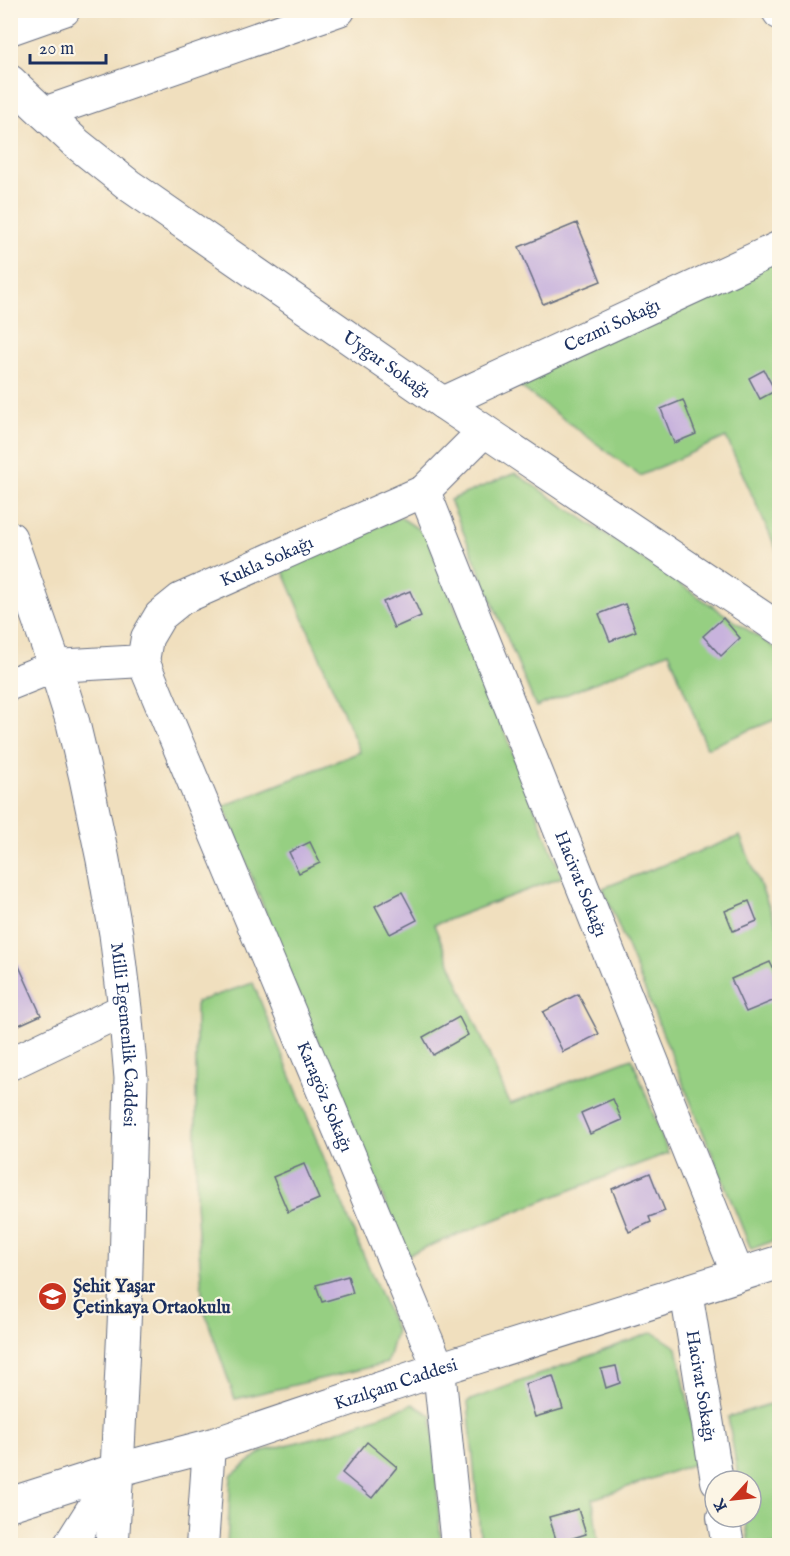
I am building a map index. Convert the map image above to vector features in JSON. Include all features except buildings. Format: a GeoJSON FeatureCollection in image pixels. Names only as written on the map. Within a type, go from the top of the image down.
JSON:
{"type":"FeatureCollection","features":[{"type":"Feature","properties":{"kind":"street"},"geometry":{"type":"LineString","coordinates":[[10,29],[64,10]]}},
{"type":"Feature","properties":{"kind":"street"},"geometry":{"type":"LineString","coordinates":[[44,113],[339,10]]}},
{"type":"Feature","properties":{"kind":"street","name":"Uygar Sokağı"},"geometry":{"type":"LineString","coordinates":[[10,81],[76,142],[130,186],[443,403],[780,629]]}},
{"type":"Feature","properties":{"kind":"street","name":"Cezmi Sokağı"},"geometry":{"type":"LineString","coordinates":[[443,403],[780,246]]}},
{"type":"Feature","properties":{"kind":"street","name":"Kukla Sokağı"},"geometry":{"type":"LineString","coordinates":[[143,661],[147,638],[160,616],[181,599],[424,491],[484,430]]}},
{"type":"Feature","properties":{"kind":"street","name":"Hacivat Sokağı"},"geometry":{"type":"LineString","coordinates":[[424,491],[738,1275]]}},
{"type":"Feature","properties":{"kind":"street","name":"Milli Egemenlik Caddesi"},"geometry":{"type":"LineString","coordinates":[[10,538],[55,666],[87,778],[116,934],[125,1009],[131,1078],[125,1305],[112,1545]]}},
{"type":"Feature","properties":{"kind":"street"},"geometry":{"type":"LineString","coordinates":[[10,684],[55,666],[143,661]]}},
{"type":"Feature","properties":{"kind":"street","name":"Karagöz Sokağı"},"geometry":{"type":"LineString","coordinates":[[143,661],[440,1369],[457,1545]]}},
{"type":"Feature","properties":{"kind":"street"},"geometry":{"type":"LineString","coordinates":[[10,1064],[125,1009]]}},
{"type":"Feature","properties":{"kind":"street","name":"Kızılçam Caddesi"},"geometry":{"type":"LineString","coordinates":[[10,1504],[117,1470],[209,1446],[440,1369],[780,1262]]}},
{"type":"Feature","properties":{"kind":"street","name":"Hacivat Sokağı"},"geometry":{"type":"LineString","coordinates":[[686,1291],[715,1469]]}},
{"type":"Feature","properties":{"kind":"street"},"geometry":{"type":"LineString","coordinates":[[202,1545],[209,1446]]}},
{"type":"Feature","properties":{"kind":"street"},"geometry":{"type":"LineString","coordinates":[[69,1545],[117,1470]]}},
{"type":"Feature","properties":{"kind":"street"},"geometry":{"type":"LineString","coordinates":[[725,1529],[728,1545]]}},
{"type":"Feature","properties":{"kind":"green space"},"geometry":{"type":"Polygon","coordinates":[[[779,257],[779,555],[726,437],[640,476],[514,382],[779,257]]]}},
{"type":"Feature","properties":{"kind":"green space"},"geometry":{"type":"Polygon","coordinates":[[[515,473],[779,651],[779,718],[707,748],[669,652],[536,707],[450,500],[515,473]]]}},
{"type":"Feature","properties":{"kind":"green space"},"geometry":{"type":"Polygon","coordinates":[[[400,517],[426,534],[562,877],[434,925],[510,1104],[632,1058],[668,1153],[407,1255],[292,980],[224,806],[360,752],[282,568],[400,517]]]}},
{"type":"Feature","properties":{"kind":"green space"},"geometry":{"type":"Polygon","coordinates":[[[740,836],[777,926],[779,926],[779,1239],[751,1249],[603,888],[740,836]]]}},
{"type":"Feature","properties":{"kind":"green space"},"geometry":{"type":"Polygon","coordinates":[[[253,983],[396,1330],[387,1363],[235,1399],[203,1307],[196,1203],[196,1002],[253,983]]]}},
{"type":"Feature","properties":{"kind":"green space"},"geometry":{"type":"Polygon","coordinates":[[[653,1332],[677,1348],[700,1462],[593,1499],[598,1545],[481,1545],[468,1401],[653,1332]]]}},
{"type":"Feature","properties":{"kind":"green space"},"geometry":{"type":"Polygon","coordinates":[[[779,1401],[779,1545],[749,1545],[747,1529],[763,1529],[763,1469],[737,1469],[728,1417],[779,1401]]]}},
{"type":"Feature","properties":{"kind":"green space"},"geometry":{"type":"Polygon","coordinates":[[[413,1404],[432,1416],[441,1545],[227,1546],[231,1476],[263,1451],[329,1434],[413,1404]]]}},
{"type":"Feature","properties":{"kind":"place","name":"Şehit Yaşar Çetinkaya Ortaokulu"},"geometry":{"type":"Point","coordinates":[52,1296]}}]}
